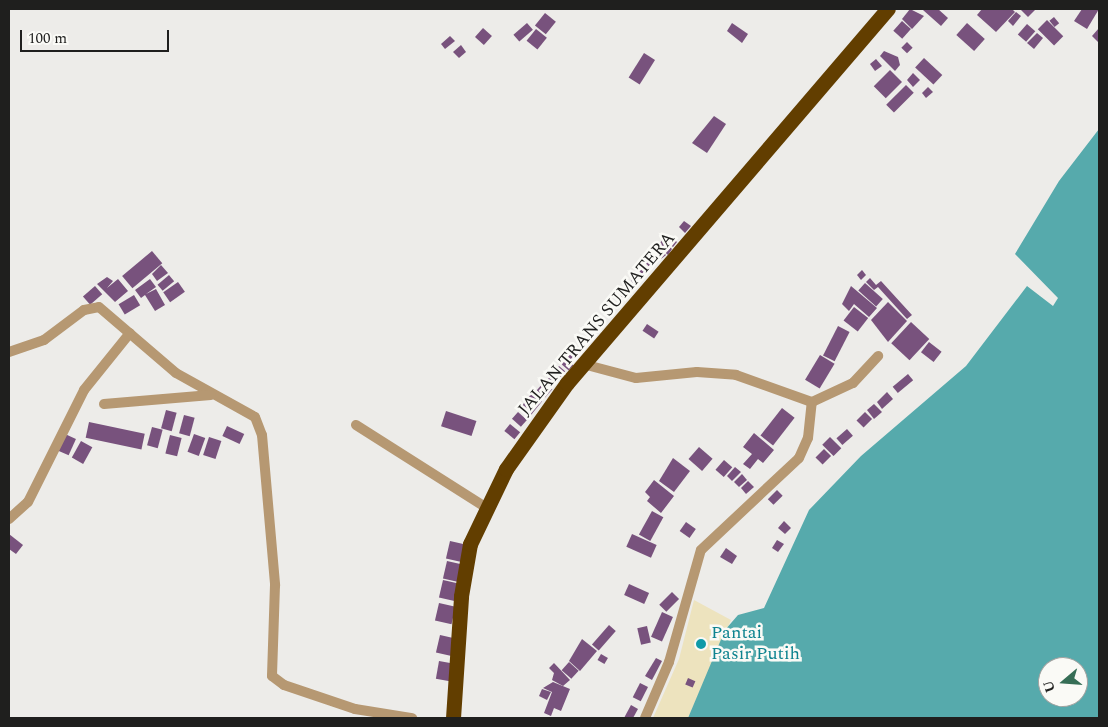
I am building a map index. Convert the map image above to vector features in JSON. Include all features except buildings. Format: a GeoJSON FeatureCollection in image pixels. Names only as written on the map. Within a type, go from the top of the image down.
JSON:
{"type":"FeatureCollection","features":[{"type":"Feature","properties":{"kind":"highway","name":"JALAN TRANS SUMATERA"},"geometry":{"type":"LineString","coordinates":[[453,718],[461,596],[470,544],[485,507],[527,436],[584,364],[888,9]]}},
{"type":"Feature","properties":{"kind":"street"},"geometry":{"type":"LineString","coordinates":[[9,352],[44,340],[94,306],[104,310],[176,373],[211,395],[255,417],[262,435],[275,585],[272,676],[284,685],[354,709],[412,718]]}},
{"type":"Feature","properties":{"kind":"street"},"geometry":{"type":"LineString","coordinates":[[11,516],[28,502],[84,390],[130,333]]}},
{"type":"Feature","properties":{"kind":"street"},"geometry":{"type":"LineString","coordinates":[[584,364],[636,378],[697,372],[736,375],[812,402],[853,383],[878,356]]}},
{"type":"Feature","properties":{"kind":"street"},"geometry":{"type":"LineString","coordinates":[[104,404],[211,395]]}},
{"type":"Feature","properties":{"kind":"street"},"geometry":{"type":"LineString","coordinates":[[645,718],[687,605],[695,561],[708,541],[799,458],[808,438],[812,402]]}},
{"type":"Feature","properties":{"kind":"street"},"geometry":{"type":"LineString","coordinates":[[356,425],[485,507]]}},
{"type":"Feature","properties":{"kind":"sand","name":"Pantai Pasir Putih"},"geometry":{"type":"Polygon","coordinates":[[[694,600],[731,620],[688,718],[653,718],[679,659],[694,600]]]}},
{"type":"Feature","properties":{"kind":"water"},"geometry":{"type":"Polygon","coordinates":[[[1099,129],[1099,718],[688,718],[725,630],[738,615],[764,608],[809,510],[861,456],[966,366],[1027,286],[1053,306],[1058,298],[1015,254],[1059,181],[1099,129]]]}},
{"type":"Feature","properties":{"kind":"place","name":"Pantai Pasir Putih"},"geometry":{"type":"Point","coordinates":[701,644]}}]}
